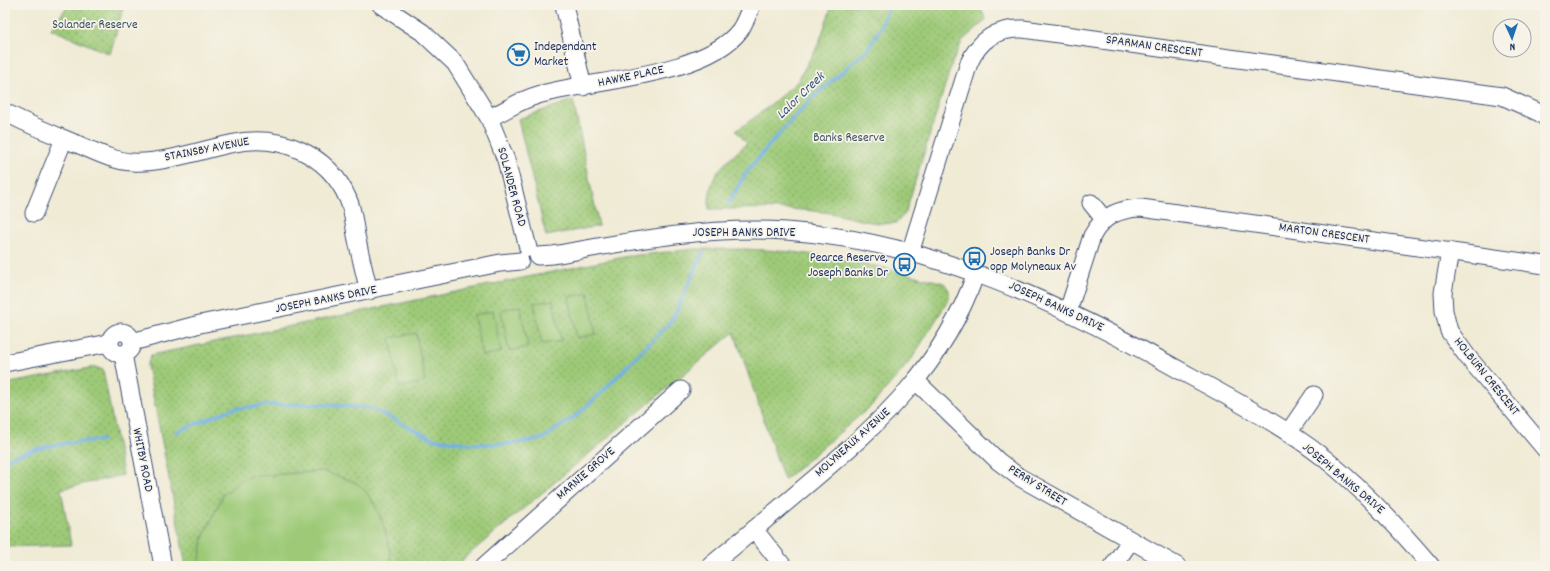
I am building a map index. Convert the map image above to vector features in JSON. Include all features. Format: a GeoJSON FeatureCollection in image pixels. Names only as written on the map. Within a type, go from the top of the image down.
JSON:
{"type":"FeatureCollection","features":[{"type":"Feature","properties":{"kind":"street","name":"SOLANDER ROAD"},"geometry":{"type":"LineString","coordinates":[[381,5],[422,32],[455,63],[489,118],[506,160],[529,255]]}},
{"type":"Feature","properties":{"kind":"street"},"geometry":{"type":"LineString","coordinates":[[564,5],[583,87]]}},
{"type":"Feature","properties":{"kind":"street","name":"HAWKE PLACE"},"geometry":{"type":"LineString","coordinates":[[489,118],[537,95],[583,87],[675,67],[702,58],[724,45],[740,30],[752,5]]}},
{"type":"Feature","properties":{"kind":"street","name":"SPARMAN CRESCENT"},"geometry":{"type":"LineString","coordinates":[[910,253],[969,63],[974,52],[984,42],[1001,30],[1024,29],[1502,96],[1543,111]]}},
{"type":"Feature","properties":{"kind":"street","name":"STAINSBY AVENUE"},"geometry":{"type":"LineString","coordinates":[[5,112],[23,122],[106,156],[130,162],[148,162],[243,141],[278,142],[293,147],[311,156],[328,169],[337,178],[343,189],[352,215],[369,291]]}},
{"type":"Feature","properties":{"kind":"street"},"geometry":{"type":"LineString","coordinates":[[34,213],[64,139]]}},
{"type":"Feature","properties":{"kind":"street"},"geometry":{"type":"LineString","coordinates":[[1068,311],[1092,236],[1098,225],[1104,219],[1091,203]]}},
{"type":"Feature","properties":{"kind":"street","name":"MARTON CRESCENT"},"geometry":{"type":"LineString","coordinates":[[1104,219],[1128,209],[1141,208],[1545,265]]}},
{"type":"Feature","properties":{"kind":"street","name":"JOSEPH BANKS DRIVE"},"geometry":{"type":"LineString","coordinates":[[128,348],[200,324],[500,264],[529,255],[553,255],[671,234],[728,230],[786,231],[843,238],[910,253],[1010,285],[1068,311],[1193,377],[1288,433],[1322,456],[1380,508],[1431,566]]}},
{"type":"Feature","properties":{"kind":"street","name":"HOLBURN CRESCENT"},"geometry":{"type":"LineString","coordinates":[[1450,251],[1443,293],[1444,311],[1449,331],[1467,356],[1545,449]]}},
{"type":"Feature","properties":{"kind":"street","name":"MOLYNEAUX AVENUE"},"geometry":{"type":"LineString","coordinates":[[710,566],[864,437],[916,381],[938,352],[960,314],[976,273]]}},
{"type":"Feature","properties":{"kind":"street"},"geometry":{"type":"LineString","coordinates":[[5,363],[109,343],[115,353],[128,348]]}},
{"type":"Feature","properties":{"kind":"street","name":"WHITBY ROAD"},"geometry":{"type":"LineString","coordinates":[[128,348],[163,566]]}},
{"type":"Feature","properties":{"kind":"street","name":"PERRY STREET"},"geometry":{"type":"LineString","coordinates":[[916,381],[998,461],[1019,477],[1176,566]]}},
{"type":"Feature","properties":{"kind":"street","name":"MARNIE GROVE"},"geometry":{"type":"LineString","coordinates":[[492,564],[681,390]]}},
{"type":"Feature","properties":{"kind":"street"},"geometry":{"type":"LineString","coordinates":[[1288,433],[1314,395]]}},
{"type":"Feature","properties":{"kind":"street"},"geometry":{"type":"LineString","coordinates":[[754,529],[783,566]]}},
{"type":"Feature","properties":{"kind":"street"},"geometry":{"type":"LineString","coordinates":[[1113,566],[1131,540]]}},
{"type":"Feature","properties":{"kind":"green space","name":"Solander Reserve"},"geometry":{"type":"Polygon","coordinates":[[[68,5],[124,5],[110,54],[51,29],[68,5]]]}},
{"type":"Feature","properties":{"kind":"green space","name":"Banks Reserve"},"geometry":{"type":"Polygon","coordinates":[[[832,5],[979,5],[986,20],[963,40],[952,63],[905,214],[896,223],[887,224],[868,222],[832,213],[809,210],[709,209],[709,197],[714,178],[724,164],[747,143],[736,131],[763,111],[797,82],[819,43],[832,5]]]}},
{"type":"Feature","properties":{"kind":"green space"},"geometry":{"type":"Polygon","coordinates":[[[573,100],[599,226],[546,236],[518,119],[573,100]]]}},
{"type":"Feature","properties":{"kind":"green space"},"geometry":{"type":"Polygon","coordinates":[[[695,249],[748,249],[788,252],[810,254],[855,262],[944,283],[949,290],[949,299],[911,360],[872,405],[784,480],[734,332],[462,560],[462,566],[186,566],[147,366],[151,355],[629,256],[695,249]]]}},
{"type":"Feature","properties":{"kind":"green space"},"geometry":{"type":"Polygon","coordinates":[[[588,293],[596,334],[577,338],[569,297],[588,293]]]}},
{"type":"Feature","properties":{"kind":"green space"},"geometry":{"type":"Polygon","coordinates":[[[553,300],[561,341],[542,344],[534,303],[553,300]]]}},
{"type":"Feature","properties":{"kind":"green space"},"geometry":{"type":"Polygon","coordinates":[[[520,306],[528,347],[509,351],[501,310],[520,306]]]}},
{"type":"Feature","properties":{"kind":"green space"},"geometry":{"type":"Polygon","coordinates":[[[493,311],[501,352],[482,356],[474,315],[493,311]]]}},
{"type":"Feature","properties":{"kind":"green space"},"geometry":{"type":"Polygon","coordinates":[[[416,333],[425,382],[399,387],[390,338],[416,333]]]}},
{"type":"Feature","properties":{"kind":"green space"},"geometry":{"type":"Polygon","coordinates":[[[95,367],[103,370],[123,475],[61,489],[71,545],[5,547],[5,384],[95,367]]]}},
{"type":"Feature","properties":{"kind":"green space"},"geometry":{"type":"Polygon","coordinates":[[[322,471],[355,482],[371,499],[386,534],[391,556],[391,566],[199,566],[203,538],[223,495],[246,477],[322,471]]]}},
{"type":"Feature","properties":{"kind":"waterway","name":"Lalor Creek"},"geometry":{"type":"LineString","coordinates":[[728,204],[746,173],[778,135],[811,99],[867,50],[880,29],[889,5]]}},
{"type":"Feature","properties":{"kind":"waterway"},"geometry":{"type":"LineString","coordinates":[[176,432],[232,409],[269,405],[315,404],[371,408],[433,439],[474,444],[507,444],[542,439],[577,415],[599,395],[672,320],[703,252]]}},
{"type":"Feature","properties":{"kind":"waterway"},"geometry":{"type":"LineString","coordinates":[[5,460],[40,448],[77,442],[102,440]]}},
{"type":"Feature","properties":{"kind":"place","name":"Independant Market"},"geometry":{"type":"Point","coordinates":[518,54]}},
{"type":"Feature","properties":{"kind":"place","name":"Joseph Banks Dr opp Molyneaux Av"},"geometry":{"type":"Point","coordinates":[975,259]}},
{"type":"Feature","properties":{"kind":"place","name":"Pearce Reserve, Joseph Banks Dr"},"geometry":{"type":"Point","coordinates":[904,265]}}]}
